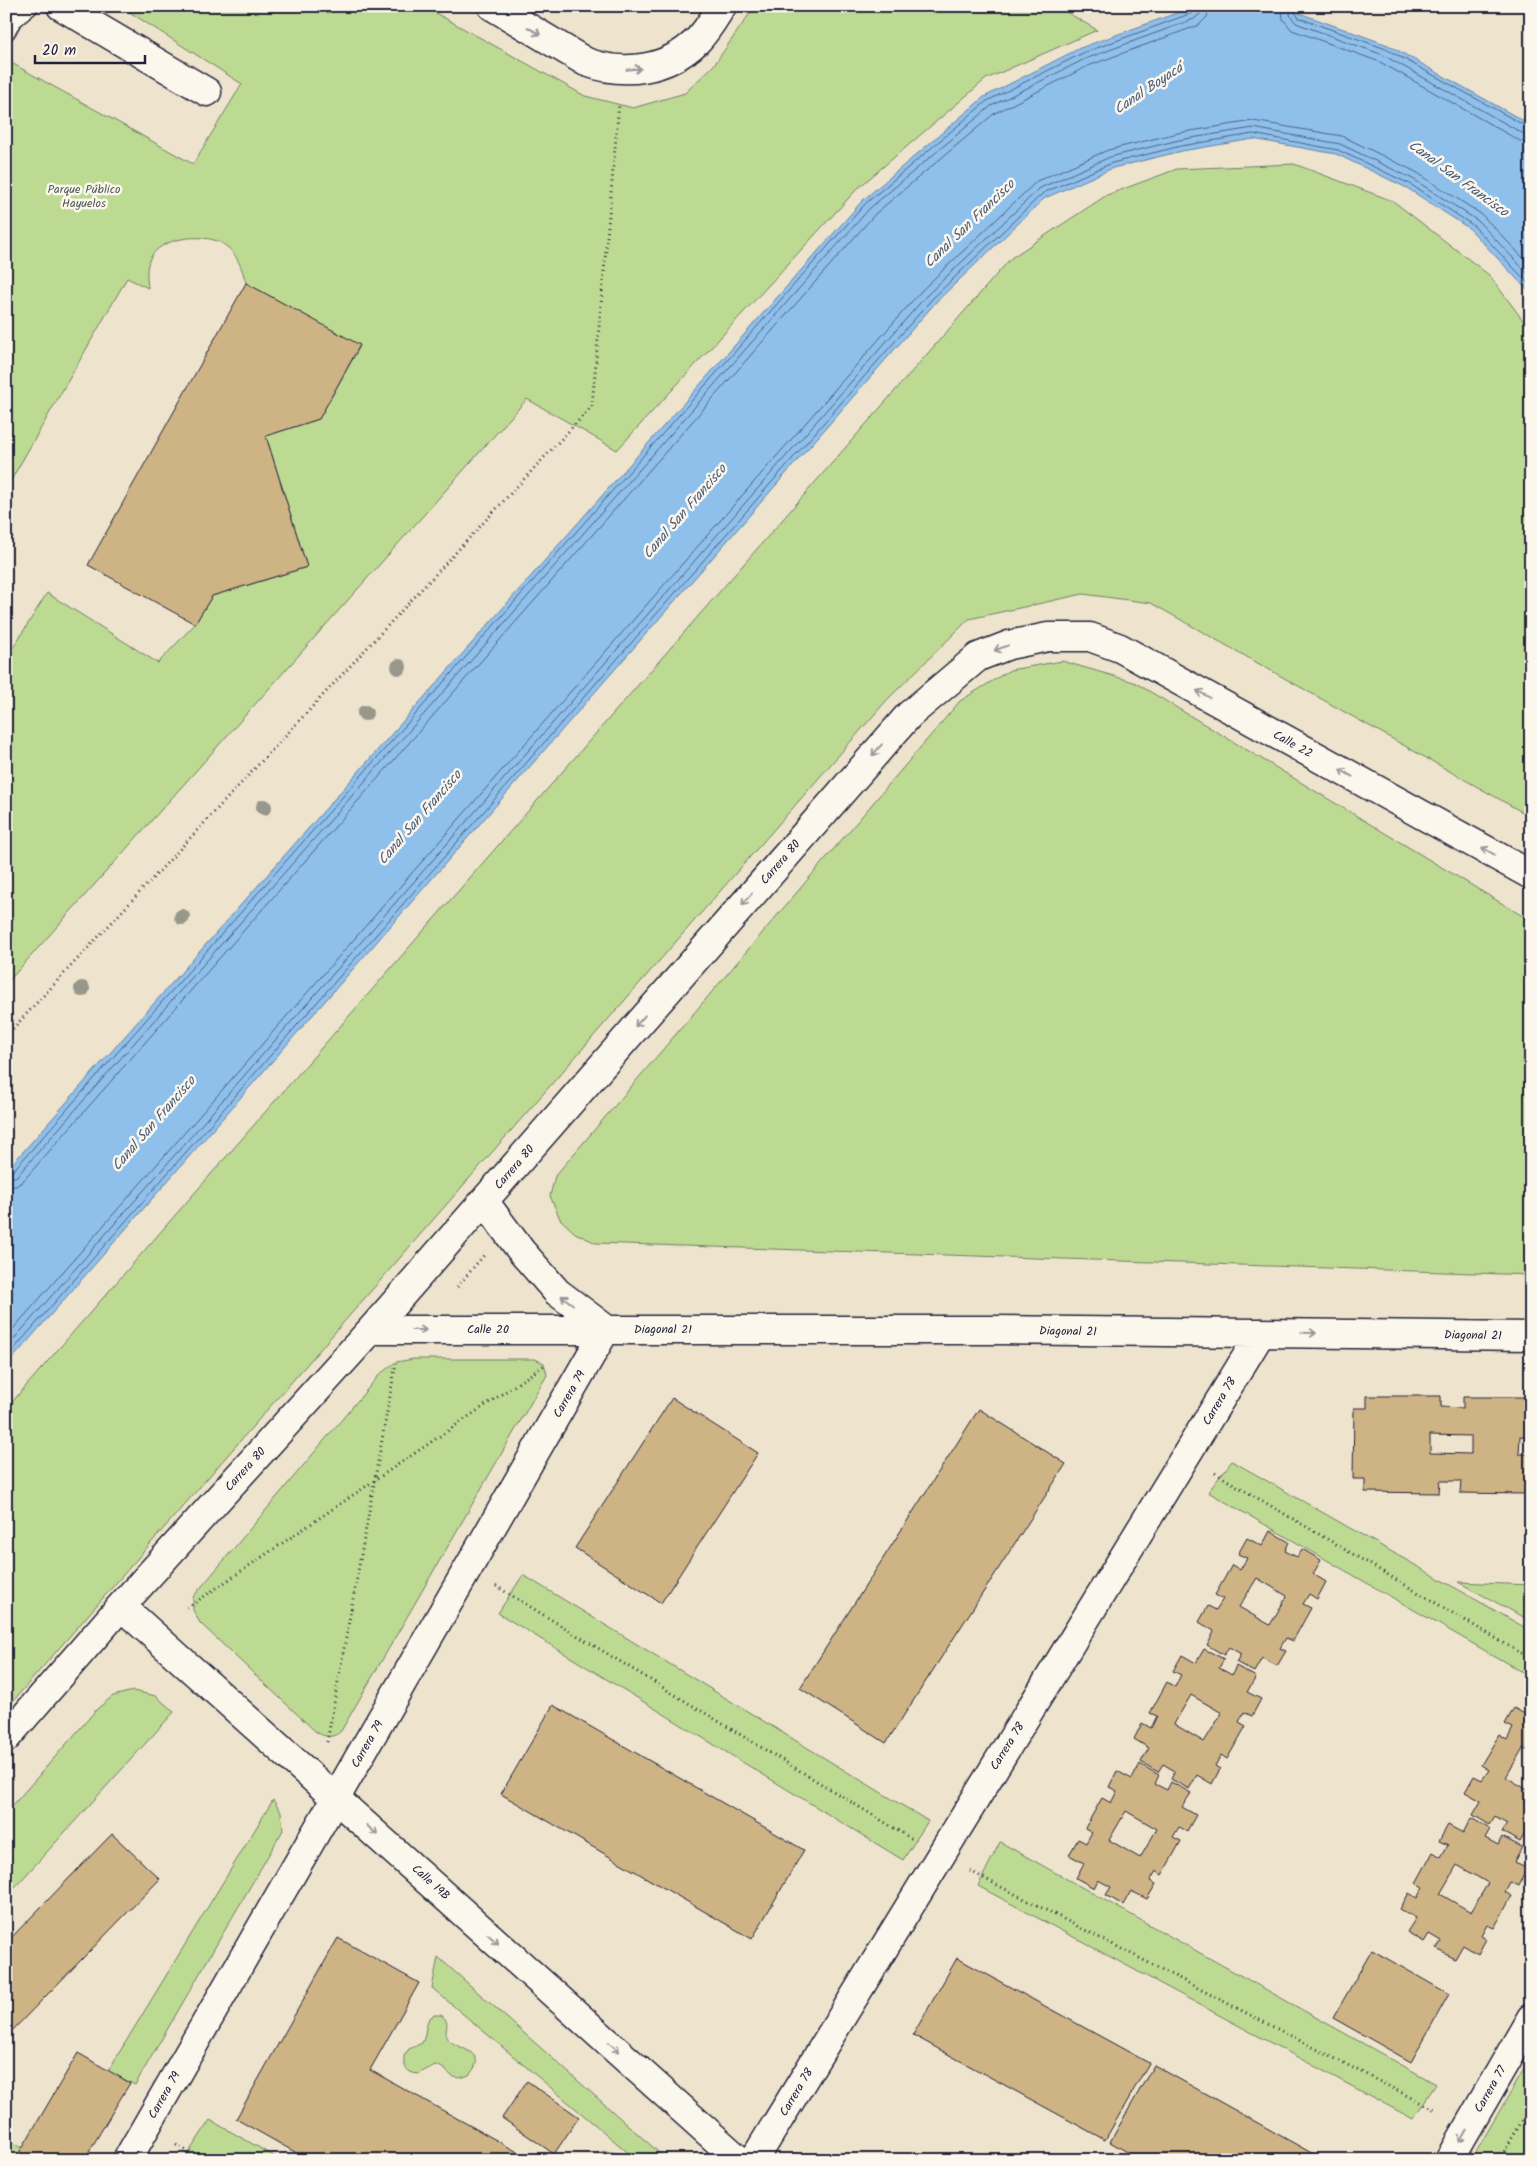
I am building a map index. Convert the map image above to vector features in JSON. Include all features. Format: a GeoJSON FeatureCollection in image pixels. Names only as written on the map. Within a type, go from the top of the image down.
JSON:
{"type":"FeatureCollection","features":[{"type":"Feature","properties":{"kind":"street"},"geometry":{"type":"LineString","coordinates":[[61,6],[207,92]]}},
{"type":"Feature","properties":{"kind":"street"},"geometry":{"type":"LineString","coordinates":[[492,6],[586,62],[601,68],[622,70],[655,66],[677,57],[698,40],[722,6]]}},
{"type":"Feature","properties":{"kind":"street","name":"Calle 22"},"geometry":{"type":"LineString","coordinates":[[1048,637],[1090,637],[1120,648],[1531,874]]}},
{"type":"Feature","properties":{"kind":"street","name":"Carrera 80"},"geometry":{"type":"LineString","coordinates":[[6,1738],[121,1606],[371,1330],[908,715],[978,657],[1009,645],[1048,637]]}},
{"type":"Feature","properties":{"kind":"street"},"geometry":{"type":"LineString","coordinates":[[484,1201],[522,1252],[557,1292],[606,1329]]}},
{"type":"Feature","properties":{"kind":"street","name":"Calle 20"},"geometry":{"type":"LineString","coordinates":[[371,1330],[606,1329]]}},
{"type":"Feature","properties":{"kind":"street","name":"Diagonal 21"},"geometry":{"type":"LineString","coordinates":[[606,1329],[1531,1336]]}},
{"type":"Feature","properties":{"kind":"street","name":"Carrera 79"},"geometry":{"type":"LineString","coordinates":[[127,2160],[606,1329]]}},
{"type":"Feature","properties":{"kind":"street","name":"Carrera 78"},"geometry":{"type":"LineString","coordinates":[[754,2160],[1260,1333]]}},
{"type":"Feature","properties":{"kind":"street","name":"Calle 19B"},"geometry":{"type":"LineString","coordinates":[[121,1606],[739,2160]]}},
{"type":"Feature","properties":{"kind":"street","name":"Carrera 77"},"geometry":{"type":"LineString","coordinates":[[1449,2160],[1531,2018]]}},
{"type":"Feature","properties":{"kind":"lane"},"geometry":{"type":"LineString","coordinates":[[6,31],[12,20],[29,6]]}},
{"type":"Feature","properties":{"kind":"path"},"geometry":{"type":"LineString","coordinates":[[6,1036],[592,406],[622,70]]}},
{"type":"Feature","properties":{"kind":"path"},"geometry":{"type":"LineString","coordinates":[[457,1287],[489,1250]]}},
{"type":"Feature","properties":{"kind":"path"},"geometry":{"type":"LineString","coordinates":[[327,1742],[397,1357]]}},
{"type":"Feature","properties":{"kind":"path"},"geometry":{"type":"LineString","coordinates":[[187,1608],[549,1362]]}},
{"type":"Feature","properties":{"kind":"path"},"geometry":{"type":"LineString","coordinates":[[1213,1472],[1531,1659]]}},
{"type":"Feature","properties":{"kind":"path"},"geometry":{"type":"LineString","coordinates":[[1499,2160],[1531,2106]]}},
{"type":"Feature","properties":{"kind":"path"},"geometry":{"type":"LineString","coordinates":[[176,2145],[203,2160]]}},
{"type":"Feature","properties":{"kind":"green space","name":"Parque Público Hayuelos"},"geometry":{"type":"Polygon","coordinates":[[[120,6],[423,6],[585,96],[633,108],[685,93],[714,65],[755,6],[1056,6],[1097,30],[986,79],[857,189],[617,450],[527,399],[6,984],[6,659],[47,593],[158,663],[195,624],[212,596],[307,567],[266,436],[319,419],[360,346],[246,283],[237,258],[226,246],[209,239],[199,238],[177,240],[167,244],[152,255],[148,263],[148,288],[127,278],[6,489],[6,60],[193,164],[242,84],[120,6]]]}},
{"type":"Feature","properties":{"kind":"green space"},"geometry":{"type":"Polygon","coordinates":[[[1294,164],[1393,201],[1489,275],[1531,331],[1531,817],[1151,603],[1083,594],[969,619],[887,700],[6,1709],[6,1409],[1011,258],[1107,195],[1177,169],[1294,164]]]}},
{"type":"Feature","properties":{"kind":"green space"},"geometry":{"type":"Polygon","coordinates":[[[1062,661],[1134,682],[1531,921],[1531,1275],[596,1243],[575,1233],[560,1219],[550,1196],[555,1176],[960,701],[1010,670],[1062,661]]]}},
{"type":"Feature","properties":{"kind":"green space"},"geometry":{"type":"Polygon","coordinates":[[[414,1359],[535,1359],[544,1363],[547,1375],[341,1731],[335,1735],[325,1736],[315,1731],[200,1623],[193,1610],[193,1597],[380,1374],[396,1362],[414,1359]]]}},
{"type":"Feature","properties":{"kind":"green space"},"geometry":{"type":"Polygon","coordinates":[[[1232,1461],[1531,1631],[1531,1677],[1208,1492],[1232,1461]]]}},
{"type":"Feature","properties":{"kind":"green space"},"geometry":{"type":"Polygon","coordinates":[[[523,1575],[928,1821],[903,1860],[498,1613],[523,1575]]]}},
{"type":"Feature","properties":{"kind":"green space"},"geometry":{"type":"Polygon","coordinates":[[[1458,1582],[1531,1585],[1531,1621],[1458,1582]]]}},
{"type":"Feature","properties":{"kind":"green space"},"geometry":{"type":"Polygon","coordinates":[[[133,1691],[156,1696],[174,1712],[6,1897],[6,1813],[97,1709],[113,1696],[133,1691]]]}},
{"type":"Feature","properties":{"kind":"green space"},"geometry":{"type":"Polygon","coordinates":[[[273,1800],[281,1812],[283,1830],[135,2085],[108,2071],[273,1800]]]}},
{"type":"Feature","properties":{"kind":"green space"},"geometry":{"type":"Polygon","coordinates":[[[1000,1842],[1436,2084],[1413,2119],[978,1886],[1000,1842]]]}},
{"type":"Feature","properties":{"kind":"green space"},"geometry":{"type":"Polygon","coordinates":[[[438,1957],[666,2160],[637,2160],[432,1988],[438,1957]]]}},
{"type":"Feature","properties":{"kind":"green space"},"geometry":{"type":"Polygon","coordinates":[[[434,2015],[441,2015],[446,2020],[446,2037],[450,2041],[474,2055],[476,2060],[475,2067],[469,2075],[453,2077],[444,2069],[435,2065],[418,2074],[406,2069],[404,2056],[409,2049],[422,2043],[428,2020],[434,2015]]]}},
{"type":"Feature","properties":{"kind":"green space"},"geometry":{"type":"Polygon","coordinates":[[[1531,2057],[1531,2160],[1471,2160],[1531,2057]]]}},
{"type":"Feature","properties":{"kind":"green space"},"geometry":{"type":"Polygon","coordinates":[[[210,2120],[281,2160],[184,2160],[210,2120]]]}},
{"type":"Feature","properties":{"kind":"green space"},"geometry":{"type":"Polygon","coordinates":[[[6,2138],[22,2148],[15,2160],[6,2160],[6,2138]]]}},
{"type":"Feature","properties":{"kind":"green space"},"geometry":{"type":"Polygon","coordinates":[[[605,2151],[618,2153],[624,2160],[591,2160],[598,2153],[605,2151]]]}},
{"type":"Feature","properties":{"kind":"water"},"geometry":{"type":"Polygon","coordinates":[[[1196,6],[1308,6],[1299,13],[1388,45],[1531,125],[1531,294],[1470,229],[1407,188],[1336,154],[1253,139],[1182,151],[1113,168],[1045,198],[936,302],[6,1366],[6,1171],[863,200],[984,97],[1080,48],[1196,6]]]}},
{"type":"Feature","properties":{"kind":"building"},"geometry":{"type":"Polygon","coordinates":[[[246,283],[360,345],[319,419],[266,436],[307,567],[212,596],[195,624],[88,565],[246,283]]]}},
{"type":"Feature","properties":{"kind":"building"},"geometry":{"type":"Polygon","coordinates":[[[1367,1396],[1441,1396],[1441,1407],[1463,1408],[1463,1397],[1526,1397],[1526,1409],[1531,1409],[1531,1437],[1520,1436],[1519,1454],[1531,1454],[1531,1483],[1525,1482],[1525,1494],[1460,1493],[1461,1481],[1440,1481],[1439,1493],[1365,1492],[1365,1479],[1353,1479],[1354,1408],[1367,1408],[1367,1396]],[[1430,1435],[1430,1453],[1471,1454],[1471,1436],[1430,1435]]]}},
{"type":"Feature","properties":{"kind":"building"},"geometry":{"type":"Polygon","coordinates":[[[672,1398],[758,1453],[661,1603],[575,1548],[672,1398]]]}},
{"type":"Feature","properties":{"kind":"building"},"geometry":{"type":"Polygon","coordinates":[[[979,1409],[1066,1464],[886,1743],[800,1688],[979,1409]]]}},
{"type":"Feature","properties":{"kind":"building"},"geometry":{"type":"Polygon","coordinates":[[[1270,1531],[1289,1542],[1285,1551],[1297,1557],[1302,1549],[1321,1560],[1313,1574],[1326,1582],[1317,1599],[1309,1594],[1303,1604],[1311,1608],[1293,1641],[1286,1638],[1280,1648],[1286,1651],[1277,1666],[1262,1658],[1254,1672],[1236,1662],[1241,1654],[1229,1647],[1224,1655],[1207,1645],[1214,1631],[1199,1622],[1208,1606],[1216,1610],[1223,1599],[1215,1595],[1232,1565],[1240,1570],[1247,1558],[1238,1554],[1247,1538],[1262,1546],[1270,1531]],[[1257,1578],[1239,1607],[1270,1625],[1287,1596],[1257,1578]]]}},
{"type":"Feature","properties":{"kind":"building"},"geometry":{"type":"Polygon","coordinates":[[[1204,1649],[1224,1659],[1219,1668],[1232,1675],[1236,1666],[1256,1677],[1247,1692],[1261,1699],[1252,1716],[1244,1712],[1239,1722],[1246,1726],[1227,1759],[1221,1755],[1215,1766],[1220,1769],[1212,1784],[1197,1775],[1189,1789],[1171,1779],[1175,1771],[1163,1764],[1158,1772],[1141,1762],[1149,1748],[1134,1739],[1142,1723],[1151,1728],[1157,1716],[1150,1713],[1167,1682],[1175,1687],[1181,1675],[1173,1671],[1182,1655],[1196,1663],[1204,1649]],[[1191,1695],[1174,1724],[1204,1742],[1222,1713],[1191,1695]]]}},
{"type":"Feature","properties":{"kind":"building"},"geometry":{"type":"Polygon","coordinates":[[[553,1705],[804,1850],[752,1939],[501,1794],[553,1705]]]}},
{"type":"Feature","properties":{"kind":"building"},"geometry":{"type":"Polygon","coordinates":[[[1514,1708],[1528,1716],[1531,1711],[1531,1753],[1523,1748],[1506,1777],[1531,1792],[1531,1830],[1528,1828],[1520,1842],[1502,1832],[1507,1824],[1495,1817],[1490,1825],[1473,1815],[1481,1801],[1465,1792],[1474,1776],[1482,1780],[1489,1770],[1481,1765],[1499,1735],[1507,1740],[1513,1728],[1505,1724],[1514,1708]]]}},
{"type":"Feature","properties":{"kind":"building"},"geometry":{"type":"Polygon","coordinates":[[[1140,1764],[1159,1775],[1155,1784],[1167,1790],[1171,1782],[1191,1793],[1182,1807],[1196,1815],[1187,1831],[1179,1827],[1173,1837],[1181,1841],[1162,1875],[1156,1871],[1150,1881],[1156,1884],[1147,1899],[1131,1891],[1123,1905],[1106,1895],[1111,1887],[1098,1880],[1094,1888],[1076,1878],[1084,1863],[1069,1855],[1078,1839],[1086,1843],[1092,1832],[1085,1828],[1102,1798],[1111,1803],[1117,1791],[1109,1787],[1117,1771],[1132,1779],[1140,1764]],[[1126,1811],[1109,1840],[1140,1858],[1157,1829],[1126,1811]]]}},
{"type":"Feature","properties":{"kind":"building"},"geometry":{"type":"Polygon","coordinates":[[[1471,1818],[1490,1829],[1485,1838],[1498,1845],[1502,1837],[1522,1847],[1514,1862],[1527,1869],[1518,1886],[1510,1882],[1505,1892],[1512,1896],[1494,1928],[1487,1925],[1481,1936],[1486,1939],[1478,1954],[1463,1945],[1455,1959],[1437,1949],[1441,1941],[1429,1934],[1424,1942],[1407,1932],[1416,1918],[1400,1909],[1409,1893],[1417,1898],[1423,1887],[1416,1883],[1433,1852],[1441,1857],[1448,1845],[1439,1841],[1448,1825],[1463,1833],[1471,1818]],[[1457,1865],[1440,1894],[1471,1912],[1488,1883],[1457,1865]]]}},
{"type":"Feature","properties":{"kind":"building"},"geometry":{"type":"Polygon","coordinates":[[[112,1834],[160,1879],[6,2037],[6,1943],[112,1834]]]}},
{"type":"Feature","properties":{"kind":"building"},"geometry":{"type":"Polygon","coordinates":[[[338,1938],[419,1983],[370,2070],[532,2160],[309,2160],[236,2119],[338,1938]]]}},
{"type":"Feature","properties":{"kind":"building"},"geometry":{"type":"Polygon","coordinates":[[[1372,1950],[1449,1994],[1411,2062],[1333,2018],[1372,1950]]]}},
{"type":"Feature","properties":{"kind":"building"},"geometry":{"type":"Polygon","coordinates":[[[957,1958],[1149,2063],[1105,2140],[913,2035],[957,1958]]]}},
{"type":"Feature","properties":{"kind":"building"},"geometry":{"type":"Polygon","coordinates":[[[78,2053],[130,2083],[84,2160],[15,2160],[78,2053]]]}},
{"type":"Feature","properties":{"kind":"building"},"geometry":{"type":"Polygon","coordinates":[[[1154,2065],[1324,2160],[1141,2160],[1110,2142],[1154,2065]]]}},
{"type":"Feature","properties":{"kind":"building"},"geometry":{"type":"Polygon","coordinates":[[[527,2081],[579,2117],[554,2154],[502,2118],[527,2081]]]}},
{"type":"Feature","properties":{"kind":"water label","name":"Canal Boyacá"},"geometry":{"type":"Point","coordinates":[1148,88]}},
{"type":"Feature","properties":{"kind":"water label","name":"Canal San Francisco"},"geometry":{"type":"Point","coordinates":[1459,178]}},
{"type":"Feature","properties":{"kind":"water label","name":"Canal San Francisco"},"geometry":{"type":"Point","coordinates":[969,223]}},
{"type":"Feature","properties":{"kind":"water label","name":"Canal San Francisco"},"geometry":{"type":"Point","coordinates":[684,511]}},
{"type":"Feature","properties":{"kind":"water label","name":"Canal San Francisco"},"geometry":{"type":"Point","coordinates":[419,817]}},
{"type":"Feature","properties":{"kind":"water label","name":"Canal San Francisco"},"geometry":{"type":"Point","coordinates":[153,1123]}}]}
